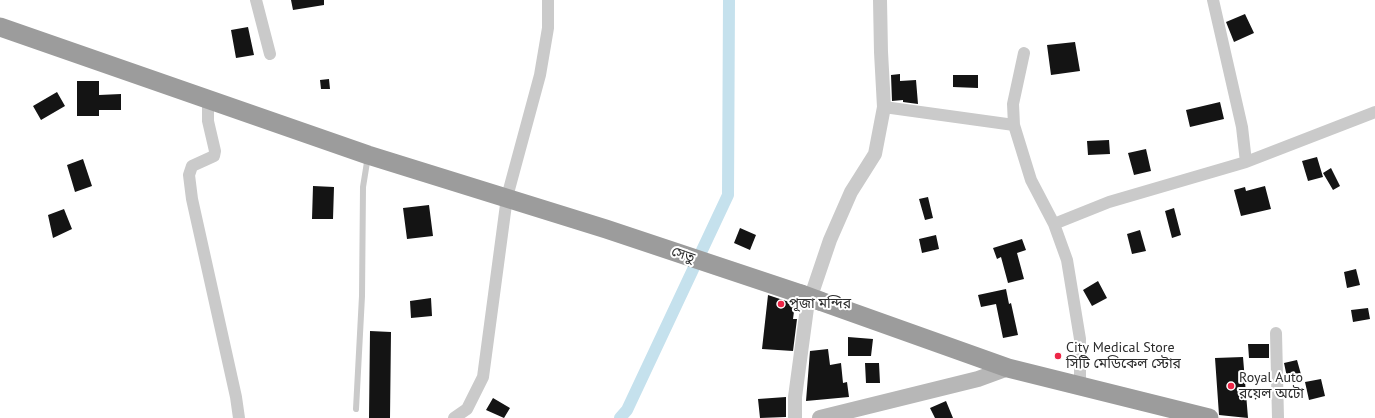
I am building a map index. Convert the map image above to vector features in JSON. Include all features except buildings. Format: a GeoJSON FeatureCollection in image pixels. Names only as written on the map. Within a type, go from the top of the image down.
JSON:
{"type":"FeatureCollection","features":[{"type":"Feature","properties":{"kind":"highway","name":"সেতু"},"geometry":{"type":"LineString","coordinates":[[0,28],[368,155],[507,197],[801,294],[1008,368],[1209,418]]}},
{"type":"Feature","properties":{"kind":"main road"},"geometry":{"type":"LineString","coordinates":[[820,418],[978,379],[1008,368]]}},
{"type":"Feature","properties":{"kind":"street"},"geometry":{"type":"LineString","coordinates":[[256,0],[270,54]]}},
{"type":"Feature","properties":{"kind":"street"},"geometry":{"type":"LineString","coordinates":[[454,418],[467,409],[482,377],[507,197],[540,75],[548,28],[548,0]]}},
{"type":"Feature","properties":{"kind":"street"},"geometry":{"type":"LineString","coordinates":[[795,418],[795,396],[807,308],[830,240],[851,192],[876,154],[884,107],[880,0]]}},
{"type":"Feature","properties":{"kind":"street"},"geometry":{"type":"LineString","coordinates":[[1213,0],[1241,119],[1246,162]]}},
{"type":"Feature","properties":{"kind":"street"},"geometry":{"type":"LineString","coordinates":[[1024,53],[1013,104],[1014,125],[1031,180],[1054,224],[1067,260],[1080,339],[1080,386]]}},
{"type":"Feature","properties":{"kind":"street"},"geometry":{"type":"LineString","coordinates":[[208,100],[208,121],[215,151],[214,156],[192,166],[189,174],[191,193],[236,397],[239,418]]}},
{"type":"Feature","properties":{"kind":"street"},"geometry":{"type":"LineString","coordinates":[[884,107],[1014,125]]}},
{"type":"Feature","properties":{"kind":"street"},"geometry":{"type":"LineString","coordinates":[[1054,224],[1109,202],[1246,162],[1375,112]]}},
{"type":"Feature","properties":{"kind":"street"},"geometry":{"type":"LineString","coordinates":[[1276,334],[1278,418]]}},
{"type":"Feature","properties":{"kind":"lane"},"geometry":{"type":"LineString","coordinates":[[356,409],[362,296],[363,187],[368,155]]}},
{"type":"Feature","properties":{"kind":"waterway"},"geometry":{"type":"LineString","coordinates":[[620,418],[627,410],[728,195],[729,0]]}},
{"type":"Feature","properties":{"kind":"place","name":"পূজা মন্দির"},"geometry":{"type":"Point","coordinates":[781,304]}},
{"type":"Feature","properties":{"kind":"place","name":"City Medical Store সিটি মেডিকেল স্টোর"},"geometry":{"type":"Point","coordinates":[1058,356]}},
{"type":"Feature","properties":{"kind":"place","name":"Royal Auto রয়েল অটো"},"geometry":{"type":"Point","coordinates":[1231,386]}}]}
